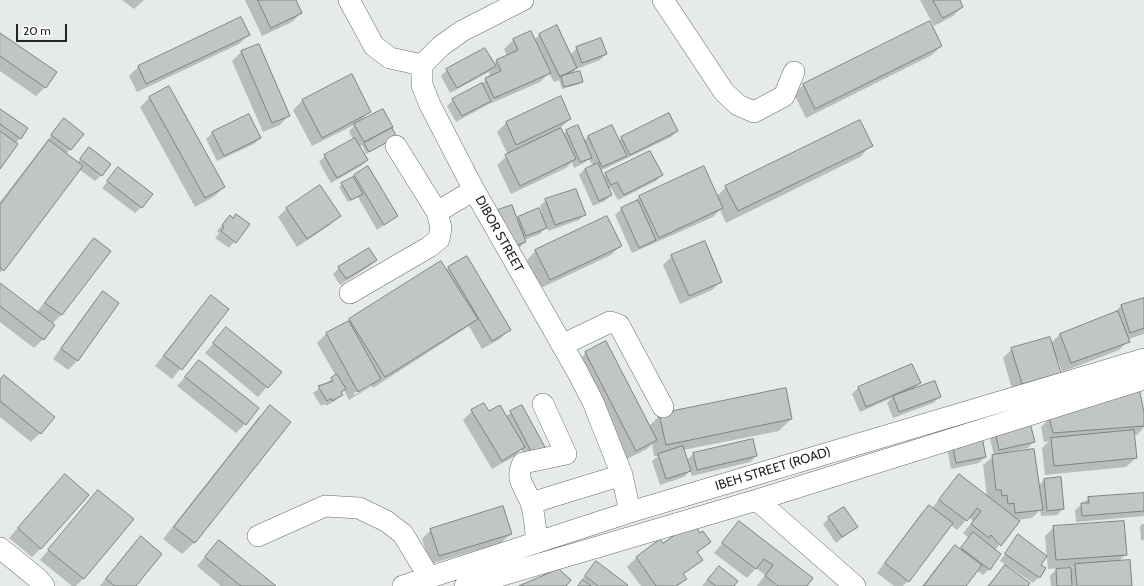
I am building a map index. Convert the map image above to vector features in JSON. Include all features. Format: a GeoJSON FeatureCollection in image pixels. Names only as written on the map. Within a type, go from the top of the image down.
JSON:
{"type":"FeatureCollection","features":[{"type":"Feature","properties":{"kind":"street"},"geometry":{"type":"LineString","coordinates":[[349,0],[374,46],[390,58],[422,65],[441,46],[462,31],[518,1]]}},
{"type":"Feature","properties":{"kind":"street"},"geometry":{"type":"LineString","coordinates":[[663,0],[724,92],[738,105],[754,112],[784,96],[794,72]]}},
{"type":"Feature","properties":{"kind":"street","name":"DIBOR STREET"},"geometry":{"type":"LineString","coordinates":[[422,65],[422,85],[430,105],[474,190],[593,402],[622,475],[630,512]]}},
{"type":"Feature","properties":{"kind":"street"},"geometry":{"type":"LineString","coordinates":[[350,293],[429,247],[439,239],[441,228],[437,212],[396,146]]}},
{"type":"Feature","properties":{"kind":"street"},"geometry":{"type":"LineString","coordinates":[[437,212],[474,190]]}},
{"type":"Feature","properties":{"kind":"street"},"geometry":{"type":"LineString","coordinates":[[562,346],[610,322],[619,325],[663,407]]}},
{"type":"Feature","properties":{"kind":"street","name":"IBEH STREET (ROAD)"},"geometry":{"type":"LineString","coordinates":[[403,586],[537,541],[630,512],[1144,359]]}},
{"type":"Feature","properties":{"kind":"street","name":"IBEH STREET (ROAD)"},"geometry":{"type":"LineString","coordinates":[[473,585],[757,500],[1144,379]]}},
{"type":"Feature","properties":{"kind":"street"},"geometry":{"type":"LineString","coordinates":[[537,541],[531,503],[520,479],[519,471],[523,463],[573,452],[542,404]]}},
{"type":"Feature","properties":{"kind":"street"},"geometry":{"type":"LineString","coordinates":[[531,503],[622,475]]}},
{"type":"Feature","properties":{"kind":"street"},"geometry":{"type":"LineString","coordinates":[[757,500],[855,586]]}},
{"type":"Feature","properties":{"kind":"street"},"geometry":{"type":"LineString","coordinates":[[258,536],[325,506],[359,508],[386,521],[403,534],[429,577]]}},
{"type":"Feature","properties":{"kind":"street"},"geometry":{"type":"LineString","coordinates":[[0,548],[37,578],[44,586]]}},
{"type":"Feature","properties":{"kind":"building"},"geometry":{"type":"Polygon","coordinates":[[[258,0],[296,0],[302,13],[271,28],[258,0]]]}},
{"type":"Feature","properties":{"kind":"building"},"geometry":{"type":"Polygon","coordinates":[[[933,0],[960,0],[963,7],[943,18],[933,0]]]}},
{"type":"Feature","properties":{"kind":"building"},"geometry":{"type":"Polygon","coordinates":[[[241,17],[250,35],[146,84],[138,66],[241,17]]]}},
{"type":"Feature","properties":{"kind":"building"},"geometry":{"type":"Polygon","coordinates":[[[930,21],[942,46],[815,109],[803,84],[930,21]]]}},
{"type":"Feature","properties":{"kind":"building"},"geometry":{"type":"Polygon","coordinates":[[[557,25],[577,68],[560,77],[539,34],[557,25]]]}},
{"type":"Feature","properties":{"kind":"building"},"geometry":{"type":"Polygon","coordinates":[[[531,31],[551,73],[494,98],[485,78],[501,71],[496,60],[518,50],[513,39],[531,31]]]}},
{"type":"Feature","properties":{"kind":"building"},"geometry":{"type":"Polygon","coordinates":[[[0,33],[57,72],[46,88],[0,56],[0,33]]]}},
{"type":"Feature","properties":{"kind":"building"},"geometry":{"type":"Polygon","coordinates":[[[601,38],[607,54],[582,63],[576,47],[601,38]]]}},
{"type":"Feature","properties":{"kind":"building"},"geometry":{"type":"Polygon","coordinates":[[[259,44],[290,116],[272,123],[241,51],[259,44]]]}},
{"type":"Feature","properties":{"kind":"building"},"geometry":{"type":"Polygon","coordinates":[[[485,48],[496,66],[457,88],[446,69],[485,48]]]}},
{"type":"Feature","properties":{"kind":"building"},"geometry":{"type":"Polygon","coordinates":[[[580,71],[583,82],[564,87],[561,76],[580,71]]]}},
{"type":"Feature","properties":{"kind":"building"},"geometry":{"type":"Polygon","coordinates":[[[352,74],[371,112],[322,138],[302,100],[352,74]]]}},
{"type":"Feature","properties":{"kind":"building"},"geometry":{"type":"Polygon","coordinates":[[[482,83],[491,101],[462,116],[452,99],[482,83]]]}},
{"type":"Feature","properties":{"kind":"building"},"geometry":{"type":"Polygon","coordinates":[[[169,86],[225,187],[205,198],[149,97],[169,86]]]}},
{"type":"Feature","properties":{"kind":"building"},"geometry":{"type":"Polygon","coordinates":[[[561,96],[571,119],[516,145],[506,122],[561,96]]]}},
{"type":"Feature","properties":{"kind":"building"},"geometry":{"type":"Polygon","coordinates":[[[0,109],[28,128],[21,139],[0,124],[0,109]]]}},
{"type":"Feature","properties":{"kind":"building"},"geometry":{"type":"Polygon","coordinates":[[[383,109],[393,127],[364,142],[354,124],[383,109]]]}},
{"type":"Feature","properties":{"kind":"building"},"geometry":{"type":"Polygon","coordinates":[[[669,113],[678,131],[630,155],[621,137],[669,113]]]}},
{"type":"Feature","properties":{"kind":"building"},"geometry":{"type":"Polygon","coordinates":[[[249,114],[261,138],[224,156],[212,132],[249,114]]]}},
{"type":"Feature","properties":{"kind":"building"},"geometry":{"type":"Polygon","coordinates":[[[64,118],[84,134],[71,150],[51,135],[64,118]]]}},
{"type":"Feature","properties":{"kind":"building"},"geometry":{"type":"Polygon","coordinates":[[[860,120],[873,146],[738,211],[725,186],[860,120]]]}},
{"type":"Feature","properties":{"kind":"building"},"geometry":{"type":"Polygon","coordinates":[[[578,125],[592,158],[580,162],[566,130],[578,125]]]}},
{"type":"Feature","properties":{"kind":"building"},"geometry":{"type":"Polygon","coordinates":[[[612,125],[627,156],[602,167],[588,136],[612,125]]]}},
{"type":"Feature","properties":{"kind":"building"},"geometry":{"type":"Polygon","coordinates":[[[392,128],[397,137],[369,152],[364,143],[392,128]]]}},
{"type":"Feature","properties":{"kind":"building"},"geometry":{"type":"Polygon","coordinates":[[[561,128],[576,159],[520,186],[505,155],[561,128]]]}},
{"type":"Feature","properties":{"kind":"building"},"geometry":{"type":"Polygon","coordinates":[[[0,131],[18,144],[0,169],[0,131]]]}},
{"type":"Feature","properties":{"kind":"building"},"geometry":{"type":"Polygon","coordinates":[[[355,138],[368,160],[337,178],[324,155],[355,138]]]}},
{"type":"Feature","properties":{"kind":"building"},"geometry":{"type":"Polygon","coordinates":[[[49,140],[83,166],[4,271],[0,267],[0,205],[49,140]]]}},
{"type":"Feature","properties":{"kind":"building"},"geometry":{"type":"Polygon","coordinates":[[[89,147],[111,164],[102,176],[80,159],[89,147]]]}},
{"type":"Feature","properties":{"kind":"building"},"geometry":{"type":"Polygon","coordinates":[[[650,151],[663,175],[624,195],[617,182],[611,185],[605,173],[650,151]]]}},
{"type":"Feature","properties":{"kind":"building"},"geometry":{"type":"Polygon","coordinates":[[[598,163],[612,195],[599,201],[585,169],[598,163]]]}},
{"type":"Feature","properties":{"kind":"building"},"geometry":{"type":"Polygon","coordinates":[[[368,166],[398,216],[384,225],[354,175],[368,166]]]}},
{"type":"Feature","properties":{"kind":"building"},"geometry":{"type":"Polygon","coordinates":[[[704,166],[723,208],[659,238],[639,196],[704,166]]]}},
{"type":"Feature","properties":{"kind":"building"},"geometry":{"type":"Polygon","coordinates":[[[118,167],[153,194],[142,208],[107,181],[118,167]]]}},
{"type":"Feature","properties":{"kind":"building"},"geometry":{"type":"Polygon","coordinates":[[[353,177],[363,194],[351,200],[341,183],[353,177]]]}},
{"type":"Feature","properties":{"kind":"building"},"geometry":{"type":"Polygon","coordinates":[[[320,185],[341,216],[307,239],[286,208],[320,185]]]}},
{"type":"Feature","properties":{"kind":"building"},"geometry":{"type":"Polygon","coordinates":[[[576,189],[586,215],[555,225],[545,199],[576,189]]]}},
{"type":"Feature","properties":{"kind":"building"},"geometry":{"type":"Polygon","coordinates":[[[638,200],[656,240],[639,248],[621,208],[638,200]]]}},
{"type":"Feature","properties":{"kind":"building"},"geometry":{"type":"Polygon","coordinates":[[[512,205],[526,242],[512,247],[498,210],[512,205]]]}},
{"type":"Feature","properties":{"kind":"building"},"geometry":{"type":"Polygon","coordinates":[[[539,208],[547,228],[526,236],[518,217],[539,208]]]}},
{"type":"Feature","properties":{"kind":"building"},"geometry":{"type":"Polygon","coordinates":[[[236,214],[250,224],[236,243],[221,231],[224,227],[222,225],[230,215],[233,218],[236,214]]]}},
{"type":"Feature","properties":{"kind":"building"},"geometry":{"type":"Polygon","coordinates":[[[607,216],[622,246],[550,280],[535,250],[607,216]]]}},
{"type":"Feature","properties":{"kind":"building"},"geometry":{"type":"Polygon","coordinates":[[[94,238],[111,251],[62,315],[45,303],[94,238]]]}},
{"type":"Feature","properties":{"kind":"building"},"geometry":{"type":"Polygon","coordinates":[[[705,241],[722,282],[689,296],[671,255],[705,241]]]}},
{"type":"Feature","properties":{"kind":"building"},"geometry":{"type":"Polygon","coordinates":[[[369,248],[377,260],[346,279],[338,267],[369,248]]]}},
{"type":"Feature","properties":{"kind":"building"},"geometry":{"type":"Polygon","coordinates":[[[467,256],[511,330],[492,341],[448,267],[467,256]]]}},
{"type":"Feature","properties":{"kind":"building"},"geometry":{"type":"Polygon","coordinates":[[[441,261],[478,319],[385,377],[349,319],[441,261]]]}},
{"type":"Feature","properties":{"kind":"building"},"geometry":{"type":"Polygon","coordinates":[[[0,283],[55,325],[44,340],[0,306],[0,283]]]}},
{"type":"Feature","properties":{"kind":"building"},"geometry":{"type":"Polygon","coordinates":[[[103,291],[119,303],[78,361],[61,349],[103,291]]]}},
{"type":"Feature","properties":{"kind":"building"},"geometry":{"type":"Polygon","coordinates":[[[211,295],[229,309],[182,370],[164,356],[211,295]]]}},
{"type":"Feature","properties":{"kind":"building"},"geometry":{"type":"Polygon","coordinates":[[[1144,298],[1144,328],[1130,333],[1121,305],[1144,298]]]}},
{"type":"Feature","properties":{"kind":"building"},"geometry":{"type":"Polygon","coordinates":[[[1118,311],[1130,342],[1071,363],[1060,334],[1118,311]]]}},
{"type":"Feature","properties":{"kind":"building"},"geometry":{"type":"Polygon","coordinates":[[[349,321],[381,379],[358,392],[326,333],[349,321]]]}},
{"type":"Feature","properties":{"kind":"building"},"geometry":{"type":"Polygon","coordinates":[[[226,327],[282,372],[268,388],[213,343],[226,327]]]}},
{"type":"Feature","properties":{"kind":"building"},"geometry":{"type":"Polygon","coordinates":[[[1050,337],[1061,373],[1022,384],[1011,348],[1050,337]]]}},
{"type":"Feature","properties":{"kind":"building"},"geometry":{"type":"Polygon","coordinates":[[[606,341],[657,440],[636,451],[585,352],[606,341]]]}},
{"type":"Feature","properties":{"kind":"building"},"geometry":{"type":"Polygon","coordinates":[[[199,360],[259,408],[246,425],[185,377],[199,360]]]}},
{"type":"Feature","properties":{"kind":"building"},"geometry":{"type":"Polygon","coordinates":[[[912,364],[921,383],[866,407],[858,387],[912,364]]]}},
{"type":"Feature","properties":{"kind":"building"},"geometry":{"type":"Polygon","coordinates":[[[337,374],[346,389],[341,392],[343,395],[332,401],[331,398],[327,401],[318,386],[333,381],[331,378],[337,374]]]}},
{"type":"Feature","properties":{"kind":"building"},"geometry":{"type":"Polygon","coordinates":[[[4,375],[55,417],[41,434],[0,401],[0,380],[4,375]]]}},
{"type":"Feature","properties":{"kind":"building"},"geometry":{"type":"Polygon","coordinates":[[[935,381],[941,397],[899,412],[893,396],[935,381]]]}},
{"type":"Feature","properties":{"kind":"building"},"geometry":{"type":"Polygon","coordinates":[[[786,388],[792,419],[666,445],[659,414],[786,388]]]}},
{"type":"Feature","properties":{"kind":"building"},"geometry":{"type":"Polygon","coordinates":[[[1139,388],[1144,412],[1144,426],[1053,433],[1049,417],[1139,388]]]}},
{"type":"Feature","properties":{"kind":"building"},"geometry":{"type":"Polygon","coordinates":[[[484,403],[489,411],[500,405],[525,447],[502,461],[471,410],[484,403]]]}},
{"type":"Feature","properties":{"kind":"building"},"geometry":{"type":"Polygon","coordinates":[[[270,405],[291,422],[195,543],[174,527],[270,405]]]}},
{"type":"Feature","properties":{"kind":"building"},"geometry":{"type":"Polygon","coordinates":[[[522,405],[546,449],[533,455],[510,411],[522,405]]]}},
{"type":"Feature","properties":{"kind":"building"},"geometry":{"type":"Polygon","coordinates":[[[1030,423],[1035,442],[999,450],[995,431],[1030,423]]]}},
{"type":"Feature","properties":{"kind":"building"},"geometry":{"type":"Polygon","coordinates":[[[1134,430],[1137,458],[1054,466],[1051,438],[1134,430]]]}},
{"type":"Feature","properties":{"kind":"building"},"geometry":{"type":"Polygon","coordinates":[[[982,437],[986,457],[956,463],[952,442],[982,437]]]}},
{"type":"Feature","properties":{"kind":"building"},"geometry":{"type":"Polygon","coordinates":[[[753,439],[757,456],[697,470],[693,453],[753,439]]]}},
{"type":"Feature","properties":{"kind":"building"},"geometry":{"type":"Polygon","coordinates":[[[683,446],[691,471],[666,479],[658,454],[683,446]]]}},
{"type":"Feature","properties":{"kind":"building"},"geometry":{"type":"Polygon","coordinates":[[[1034,449],[1043,510],[1015,513],[1014,503],[1008,504],[1007,495],[1002,496],[1001,490],[996,490],[992,455],[1034,449]]]}},
{"type":"Feature","properties":{"kind":"building"},"geometry":{"type":"Polygon","coordinates":[[[65,474],[89,495],[41,549],[18,528],[65,474]]]}},
{"type":"Feature","properties":{"kind":"building"},"geometry":{"type":"Polygon","coordinates":[[[959,474],[1020,521],[1001,546],[991,535],[989,538],[971,524],[981,511],[977,508],[967,521],[939,500],[959,474]]]}},
{"type":"Feature","properties":{"kind":"building"},"geometry":{"type":"Polygon","coordinates":[[[1061,477],[1064,509],[1047,511],[1044,479],[1061,477]]]}},
{"type":"Feature","properties":{"kind":"building"},"geometry":{"type":"Polygon","coordinates":[[[98,490],[134,519],[84,579],[48,550],[98,490]]]}},
{"type":"Feature","properties":{"kind":"building"},"geometry":{"type":"Polygon","coordinates":[[[1144,493],[1144,511],[1082,516],[1081,503],[1089,503],[1088,497],[1144,493]]]}},
{"type":"Feature","properties":{"kind":"building"},"geometry":{"type":"Polygon","coordinates":[[[929,505],[953,523],[909,582],[885,563],[929,505]]]}},
{"type":"Feature","properties":{"kind":"building"},"geometry":{"type":"Polygon","coordinates":[[[503,506],[512,534],[439,556],[430,529],[503,506]]]}},
{"type":"Feature","properties":{"kind":"building"},"geometry":{"type":"Polygon","coordinates":[[[844,507],[858,527],[842,537],[828,517],[844,507]]]}},
{"type":"Feature","properties":{"kind":"building"},"geometry":{"type":"Polygon","coordinates":[[[739,521],[813,578],[807,586],[778,586],[765,576],[773,565],[764,559],[756,569],[722,543],[739,521]]]}},
{"type":"Feature","properties":{"kind":"building"},"geometry":{"type":"Polygon","coordinates":[[[1124,521],[1127,555],[1056,560],[1053,526],[1124,521]]]}},
{"type":"Feature","properties":{"kind":"building"},"geometry":{"type":"Polygon","coordinates":[[[693,522],[700,533],[703,531],[711,542],[697,552],[703,560],[683,574],[687,579],[676,586],[656,586],[636,557],[660,539],[663,543],[693,522]]]}},
{"type":"Feature","properties":{"kind":"building"},"geometry":{"type":"Polygon","coordinates":[[[973,532],[1001,554],[990,570],[961,548],[973,532]]]}},
{"type":"Feature","properties":{"kind":"building"},"geometry":{"type":"Polygon","coordinates":[[[1018,534],[1047,556],[1041,565],[1046,568],[1040,578],[1005,554],[1018,534]]]}},
{"type":"Feature","properties":{"kind":"building"},"geometry":{"type":"Polygon","coordinates":[[[141,536],[162,554],[136,586],[115,586],[106,579],[141,536]]]}},
{"type":"Feature","properties":{"kind":"building"},"geometry":{"type":"Polygon","coordinates":[[[219,540],[276,586],[241,586],[205,557],[219,540]]]}},
{"type":"Feature","properties":{"kind":"building"},"geometry":{"type":"Polygon","coordinates":[[[955,545],[982,565],[966,586],[924,586],[955,545]]]}},
{"type":"Feature","properties":{"kind":"building"},"geometry":{"type":"Polygon","coordinates":[[[1130,560],[1132,586],[1077,586],[1075,564],[1130,560]]]}},
{"type":"Feature","properties":{"kind":"building"},"geometry":{"type":"Polygon","coordinates":[[[596,561],[628,585],[598,586],[585,576],[596,561]]]}},
{"type":"Feature","properties":{"kind":"building"},"geometry":{"type":"Polygon","coordinates":[[[1005,565],[1030,583],[1028,586],[989,586],[1005,565]]]}},
{"type":"Feature","properties":{"kind":"building"},"geometry":{"type":"Polygon","coordinates":[[[719,566],[738,581],[734,586],[716,586],[708,580],[719,566]]]}},
{"type":"Feature","properties":{"kind":"building"},"geometry":{"type":"Polygon","coordinates":[[[1071,568],[1072,586],[1057,586],[1056,569],[1071,568]]]}},
{"type":"Feature","properties":{"kind":"building"},"geometry":{"type":"Polygon","coordinates":[[[559,569],[571,580],[566,586],[519,586],[559,569]]]}},
{"type":"Feature","properties":{"kind":"building"},"geometry":{"type":"Polygon","coordinates":[[[583,580],[591,586],[578,586],[583,580]]]}}]}
